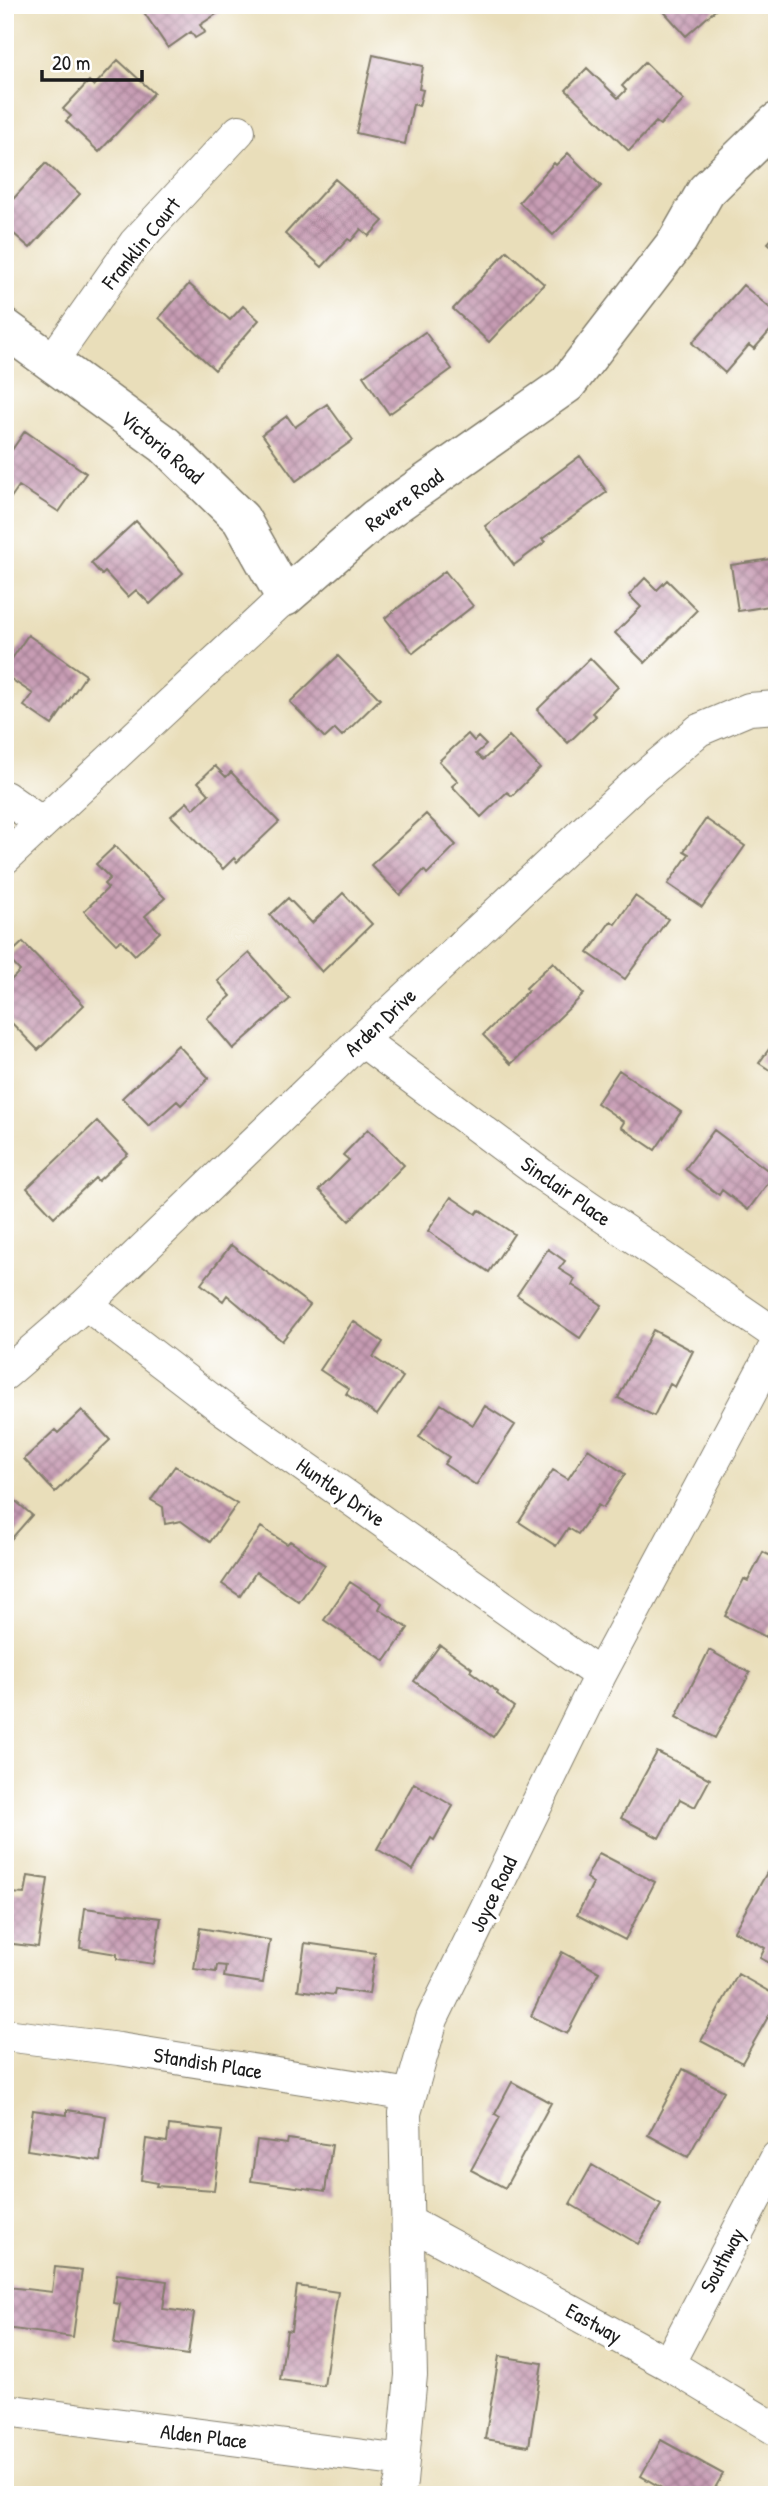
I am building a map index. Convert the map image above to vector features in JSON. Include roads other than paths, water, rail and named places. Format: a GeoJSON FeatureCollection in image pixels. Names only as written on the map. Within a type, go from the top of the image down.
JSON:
{"type":"FeatureCollection","features":[{"type":"Feature","properties":{"kind":"street","name":"Revere Road"},"geometry":{"type":"LineString","coordinates":[[5,858],[285,597],[376,518],[567,384],[678,240],[706,191],[777,122]]}},
{"type":"Feature","properties":{"kind":"street","name":"Franklin Court"},"geometry":{"type":"LineString","coordinates":[[52,362],[135,243],[239,131]]}},
{"type":"Feature","properties":{"kind":"street","name":"Victoria Road"},"geometry":{"type":"LineString","coordinates":[[5,328],[165,444],[241,519],[285,597]]}},
{"type":"Feature","properties":{"kind":"street","name":"Arden Drive"},"geometry":{"type":"LineString","coordinates":[[5,1374],[86,1304],[361,1040],[635,784],[699,730],[749,709],[777,707]]}},
{"type":"Feature","properties":{"kind":"street"},"geometry":{"type":"LineString","coordinates":[[5,797],[42,823]]}},
{"type":"Feature","properties":{"kind":"street","name":"Sinclair Place"},"geometry":{"type":"LineString","coordinates":[[361,1040],[541,1174],[777,1335]]}},
{"type":"Feature","properties":{"kind":"street","name":"Huntley Drive"},"geometry":{"type":"LineString","coordinates":[[86,1304],[223,1409],[600,1675]]}},
{"type":"Feature","properties":{"kind":"street","name":"Joyce Road"},"geometry":{"type":"LineString","coordinates":[[397,2495],[401,2482],[411,2375],[405,2113],[432,2019],[600,1675],[777,1343]]}},
{"type":"Feature","properties":{"kind":"street","name":"Standish Place"},"geometry":{"type":"LineString","coordinates":[[5,2035],[119,2049],[410,2095]]}},
{"type":"Feature","properties":{"kind":"street","name":"Southway"},"geometry":{"type":"LineString","coordinates":[[668,2364],[777,2157]]}},
{"type":"Feature","properties":{"kind":"street","name":"Eastway"},"geometry":{"type":"LineString","coordinates":[[408,2222],[668,2364],[777,2430]]}},
{"type":"Feature","properties":{"kind":"street","name":"Alden Place"},"geometry":{"type":"LineString","coordinates":[[5,2410],[403,2461]]}}]}
